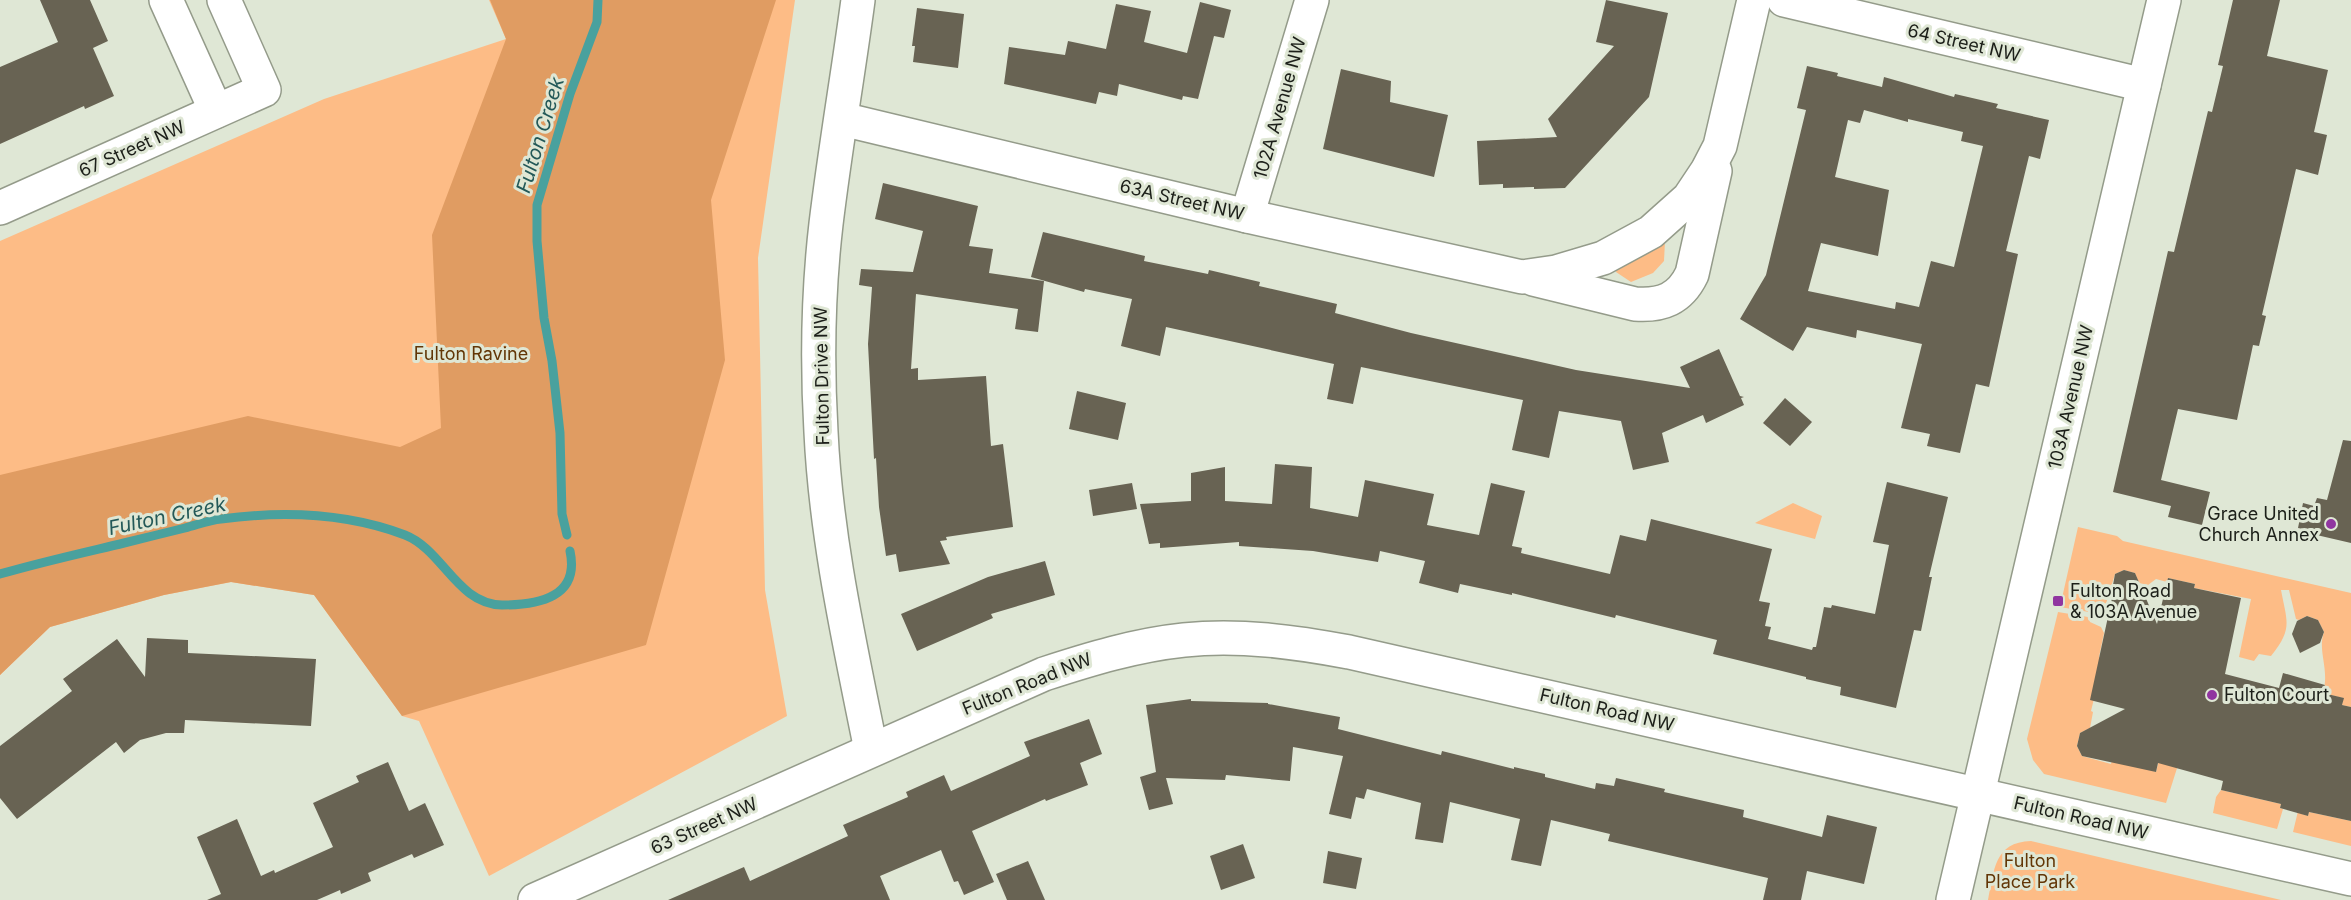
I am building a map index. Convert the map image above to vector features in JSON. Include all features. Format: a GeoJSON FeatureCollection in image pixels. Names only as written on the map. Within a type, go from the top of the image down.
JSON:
{"type":"FeatureCollection","features":[{"type":"Feature","properties":{"kind":"street"},"geometry":{"type":"LineString","coordinates":[[166,0],[216,111]]}},
{"type":"Feature","properties":{"kind":"street","name":"67 Street NW"},"geometry":{"type":"LineString","coordinates":[[0,208],[264,90],[224,0]]}},
{"type":"Feature","properties":{"kind":"street","name":"Fulton Drive NW"},"geometry":{"type":"LineString","coordinates":[[858,0],[826,225],[821,281],[821,434],[843,612],[871,750]]}},
{"type":"Feature","properties":{"kind":"street","name":"102A Avenue NW"},"geometry":{"type":"LineString","coordinates":[[1247,216],[1312,0]]}},
{"type":"Feature","properties":{"kind":"street"},"geometry":{"type":"LineString","coordinates":[[1720,146],[1754,0]]}},
{"type":"Feature","properties":{"kind":"street","name":"64 Street NW"},"geometry":{"type":"LineString","coordinates":[[1784,0],[2144,85]]}},
{"type":"Feature","properties":{"kind":"street","name":"103A Avenue NW"},"geometry":{"type":"LineString","coordinates":[[1953,900],[2164,0]]}},
{"type":"Feature","properties":{"kind":"street","name":"63A Street NW"},"geometry":{"type":"LineString","coordinates":[[842,119],[1247,216],[1635,304],[1649,305],[1672,299],[1686,286],[1692,273],[1720,146]]}},
{"type":"Feature","properties":{"kind":"street","name":"63A Street NW"},"geometry":{"type":"LineString","coordinates":[[1522,277],[1604,258],[1628,246],[1672,215],[1689,198],[1720,146]]}},
{"type":"Feature","properties":{"kind":"street","name":"Fulton Road NW"},"geometry":{"type":"LineString","coordinates":[[871,750],[1044,674],[1097,656],[1183,640],[1284,641],[1349,652],[2351,879]]}},
{"type":"Feature","properties":{"kind":"street","name":"63 Street NW"},"geometry":{"type":"LineString","coordinates":[[535,900],[871,750]]}},
{"type":"Feature","properties":{"kind":"green space","name":"Fulton Ravine"},"geometry":{"type":"Polygon","coordinates":[[[489,0],[795,0],[758,258],[765,590],[787,716],[489,876],[419,721],[402,716],[314,595],[231,582],[164,595],[50,627],[0,675],[0,241],[324,99],[506,39],[489,0]]]}},
{"type":"Feature","properties":{"kind":"green space"},"geometry":{"type":"Polygon","coordinates":[[[490,0],[776,0],[711,200],[725,360],[646,645],[402,716],[314,595],[231,582],[164,595],[50,627],[0,675],[0,475],[248,416],[400,447],[441,428],[432,235],[506,39],[490,0]]]}},
{"type":"Feature","properties":{"kind":"green space"},"geometry":{"type":"Polygon","coordinates":[[[1665,241],[1664,261],[1653,273],[1631,282],[1616,272],[1618,261],[1665,241]]]}},
{"type":"Feature","properties":{"kind":"green space"},"geometry":{"type":"Polygon","coordinates":[[[1793,503],[1822,516],[1815,539],[1755,523],[1793,503]]]}},
{"type":"Feature","properties":{"kind":"green space"},"geometry":{"type":"Polygon","coordinates":[[[2078,527],[2117,536],[2123,541],[2351,593],[2351,707],[2342,705],[2343,698],[2323,693],[2325,676],[2322,639],[2324,632],[2318,620],[2307,616],[2296,619],[2289,590],[2281,590],[2286,618],[2283,639],[2271,656],[2259,654],[2254,661],[2239,657],[2251,599],[2194,588],[2195,584],[2168,578],[2167,582],[2156,579],[2148,585],[2139,583],[2135,573],[2124,570],[2115,574],[2105,607],[2093,608],[2089,612],[2060,607],[2078,527]]]}},
{"type":"Feature","properties":{"kind":"green space"},"geometry":{"type":"Polygon","coordinates":[[[2058,612],[2088,617],[2090,622],[2101,627],[2104,633],[2099,657],[2104,658],[2091,711],[2093,712],[2090,728],[2080,733],[2077,746],[2082,756],[2111,764],[2113,755],[2156,772],[2159,760],[2178,765],[2166,803],[2044,774],[2033,760],[2027,739],[2058,612]]]}},
{"type":"Feature","properties":{"kind":"green space"},"geometry":{"type":"Polygon","coordinates":[[[2221,790],[2281,804],[2280,808],[2283,809],[2277,829],[2213,813],[2216,797],[2221,790]]]}},
{"type":"Feature","properties":{"kind":"green space"},"geometry":{"type":"Polygon","coordinates":[[[2299,807],[2302,814],[2308,816],[2309,812],[2351,821],[2351,846],[2293,832],[2299,807]]]}},
{"type":"Feature","properties":{"kind":"green space","name":"Fulton Place Park"},"geometry":{"type":"Polygon","coordinates":[[[2031,841],[2281,900],[1988,900],[1994,869],[2003,852],[2019,843],[2031,841]]]}},
{"type":"Feature","properties":{"kind":"building"},"geometry":{"type":"Polygon","coordinates":[[[40,0],[90,0],[108,41],[93,48],[114,96],[85,109],[84,106],[0,144],[0,67],[58,42],[40,0]]]}},
{"type":"Feature","properties":{"kind":"building"},"geometry":{"type":"Polygon","coordinates":[[[1606,0],[1668,13],[1649,97],[1565,188],[1503,188],[1503,184],[1479,185],[1477,141],[1557,137],[1548,119],[1614,46],[1596,42],[1606,0]]]}},
{"type":"Feature","properties":{"kind":"building"},"geometry":{"type":"Polygon","coordinates":[[[2233,0],[2280,0],[2267,56],[2328,70],[2314,132],[2327,135],[2318,175],[2296,169],[2262,315],[2266,316],[2259,346],[2253,345],[2237,420],[2178,409],[2161,480],[2210,492],[2202,525],[2168,517],[2171,506],[2113,492],[2168,251],[2174,252],[2208,111],[2212,112],[2223,66],[2218,65],[2233,0]]]}},
{"type":"Feature","properties":{"kind":"building"},"geometry":{"type":"Polygon","coordinates":[[[1200,2],[1231,10],[1224,38],[1214,36],[1198,99],[1183,96],[1182,100],[1119,84],[1117,96],[1099,92],[1096,104],[1004,84],[1009,47],[1065,55],[1068,41],[1106,49],[1116,4],[1151,11],[1144,42],[1187,53],[1200,2]]]}},
{"type":"Feature","properties":{"kind":"building"},"geometry":{"type":"Polygon","coordinates":[[[917,8],[964,14],[958,68],[913,62],[915,46],[912,46],[917,8]]]}},
{"type":"Feature","properties":{"kind":"building"},"geometry":{"type":"Polygon","coordinates":[[[1807,66],[1882,87],[1884,77],[1954,97],[1955,94],[1998,104],[1996,108],[2049,120],[2040,159],[2029,156],[2006,251],[2018,254],[1989,387],[1976,384],[1960,453],[1927,446],[1930,434],[1901,428],[1922,344],[1857,330],[1856,338],[1807,327],[1793,351],[1740,319],[1766,275],[1806,110],[1797,108],[1807,66]],[[1864,110],[1860,123],[1848,120],[1835,177],[1889,190],[1878,256],[1821,243],[1808,291],[1895,309],[1896,302],[1919,307],[1931,261],[1954,267],[1983,146],[1961,141],[1963,132],[1908,119],[1908,122],[1864,110]]]}},
{"type":"Feature","properties":{"kind":"building"},"geometry":{"type":"Polygon","coordinates":[[[1341,69],[1391,81],[1390,102],[1448,115],[1434,177],[1323,149],[1341,69]]]}},
{"type":"Feature","properties":{"kind":"building"},"geometry":{"type":"Polygon","coordinates":[[[883,183],[978,206],[969,246],[993,249],[989,273],[1044,281],[1038,332],[1015,329],[1018,309],[916,294],[911,369],[918,368],[918,380],[986,376],[991,446],[1003,444],[1013,527],[946,537],[947,540],[940,541],[950,564],[899,572],[896,554],[886,556],[879,507],[876,458],[874,459],[868,344],[872,287],[859,285],[861,269],[913,272],[923,231],[875,219],[883,183]]]}},
{"type":"Feature","properties":{"kind":"building"},"geometry":{"type":"Polygon","coordinates":[[[1043,232],[1145,256],[1144,261],[1208,274],[1209,270],[1260,282],[1259,286],[1337,304],[1335,313],[1411,333],[1576,370],[1690,388],[1680,367],[1719,349],[1740,396],[1744,397],[1741,398],[1744,405],[1706,423],[1703,415],[1662,433],[1669,462],[1633,470],[1621,421],[1559,411],[1549,458],[1512,450],[1523,400],[1361,367],[1353,404],[1327,399],[1334,364],[1166,327],[1160,356],[1121,346],[1132,299],[1085,289],[1084,292],[1031,277],[1043,232]]]}},
{"type":"Feature","properties":{"kind":"building"},"geometry":{"type":"Polygon","coordinates":[[[1077,391],[1126,403],[1118,440],[1069,429],[1077,391]]]}},
{"type":"Feature","properties":{"kind":"building"},"geometry":{"type":"Polygon","coordinates":[[[1785,398],[1812,422],[1790,446],[1763,423],[1785,398]]]}},
{"type":"Feature","properties":{"kind":"building"},"geometry":{"type":"Polygon","coordinates":[[[2343,440],[2351,441],[2351,543],[2308,533],[2309,530],[2298,528],[2303,503],[2314,506],[2317,498],[2327,500],[2343,440]]]}},
{"type":"Feature","properties":{"kind":"building"},"geometry":{"type":"Polygon","coordinates":[[[1275,464],[1312,467],[1310,508],[1358,517],[1365,480],[1434,494],[1427,525],[1479,535],[1491,483],[1525,491],[1512,546],[1522,548],[1521,553],[1610,574],[1620,535],[1646,541],[1651,519],[1772,549],[1759,601],[1770,603],[1765,626],[1771,627],[1768,639],[1812,650],[1816,647],[1824,607],[1831,608],[1832,605],[1875,614],[1889,545],[1873,542],[1887,482],[1948,497],[1929,577],[1932,577],[1921,631],[1914,630],[1896,708],[1840,695],[1841,687],[1713,654],[1717,640],[1512,593],[1512,595],[1460,584],[1458,593],[1419,583],[1425,561],[1380,551],[1378,562],[1313,551],[1239,546],[1239,542],[1160,548],[1160,543],[1149,544],[1140,504],[1191,501],[1191,473],[1225,467],[1225,501],[1272,504],[1275,464]]]}},
{"type":"Feature","properties":{"kind":"building"},"geometry":{"type":"Polygon","coordinates":[[[1132,483],[1137,509],[1093,516],[1089,490],[1132,483]]]}},
{"type":"Feature","properties":{"kind":"building"},"geometry":{"type":"Polygon","coordinates":[[[1045,561],[1055,595],[991,614],[993,618],[917,651],[901,614],[988,577],[1045,561]]]}},
{"type":"Feature","properties":{"kind":"building","name":"Fulton Court"},"geometry":{"type":"Polygon","coordinates":[[[2124,570],[2135,573],[2157,624],[2168,578],[2195,584],[2194,588],[2241,598],[2225,674],[2279,688],[2283,673],[2325,685],[2323,693],[2344,698],[2342,705],[2351,707],[2351,821],[2309,812],[2308,816],[2280,808],[2281,804],[2221,790],[2223,781],[2158,763],[2156,772],[2082,756],[2077,746],[2080,733],[2125,709],[2090,700],[2114,589],[2115,574],[2124,570]]]}},
{"type":"Feature","properties":{"kind":"building"},"geometry":{"type":"Polygon","coordinates":[[[2307,616],[2318,620],[2324,632],[2320,643],[2300,653],[2292,634],[2297,621],[2307,616]]]}},
{"type":"Feature","properties":{"kind":"building"},"geometry":{"type":"Polygon","coordinates":[[[147,638],[188,640],[188,653],[316,659],[311,726],[185,720],[184,733],[166,733],[140,740],[124,753],[116,742],[17,819],[0,798],[0,746],[72,691],[63,679],[117,639],[145,677],[147,638]]]}},
{"type":"Feature","properties":{"kind":"building"},"geometry":{"type":"Polygon","coordinates":[[[1191,699],[1191,701],[1268,703],[1340,717],[1338,729],[1441,755],[1442,751],[1514,769],[1514,767],[1545,774],[1545,777],[1595,789],[1596,783],[1614,786],[1616,778],[1665,789],[1664,792],[1744,810],[1743,817],[1822,837],[1827,815],[1877,827],[1864,884],[1807,871],[1801,900],[1763,900],[1768,878],[1608,841],[1610,834],[1551,820],[1541,866],[1511,860],[1520,819],[1450,802],[1443,843],[1415,839],[1421,803],[1367,789],[1364,799],[1356,797],[1351,819],[1329,814],[1343,756],[1293,747],[1290,781],[1226,775],[1225,780],[1166,778],[1173,804],[1149,810],[1140,777],[1156,772],[1146,705],[1191,699]]]}},
{"type":"Feature","properties":{"kind":"building"},"geometry":{"type":"Polygon","coordinates":[[[1089,719],[1102,754],[1080,763],[1088,785],[1046,801],[1045,799],[972,831],[994,882],[964,895],[958,881],[954,882],[941,850],[880,876],[890,900],[668,900],[744,867],[750,881],[848,836],[843,825],[908,797],[906,792],[944,775],[951,791],[1030,756],[1024,742],[1089,719]]]}},
{"type":"Feature","properties":{"kind":"building"},"geometry":{"type":"Polygon","coordinates":[[[388,762],[409,811],[425,803],[444,845],[414,858],[412,854],[368,873],[371,881],[341,894],[340,890],[317,900],[207,900],[221,894],[197,837],[237,819],[261,876],[274,870],[275,873],[333,847],[313,803],[359,782],[356,776],[388,762]]]}},
{"type":"Feature","properties":{"kind":"building"},"geometry":{"type":"Polygon","coordinates":[[[1243,844],[1255,878],[1221,890],[1210,856],[1243,844]]]}},
{"type":"Feature","properties":{"kind":"building"},"geometry":{"type":"Polygon","coordinates":[[[1328,851],[1362,858],[1356,889],[1323,883],[1328,851]]]}},
{"type":"Feature","properties":{"kind":"building"},"geometry":{"type":"Polygon","coordinates":[[[1028,861],[1045,900],[1007,900],[996,874],[1028,861]]]}},
{"type":"Feature","properties":{"kind":"waterway","name":"Fulton Creek"},"geometry":{"type":"LineString","coordinates":[[567,535],[562,514],[560,433],[552,361],[544,318],[537,241],[537,205],[570,94],[597,22],[598,0]]}},
{"type":"Feature","properties":{"kind":"waterway","name":"Fulton Creek"},"geometry":{"type":"LineString","coordinates":[[0,574],[216,520],[267,515],[314,516],[360,522],[405,535],[430,552],[473,596],[486,602],[516,605],[542,600],[563,588],[569,579],[570,551]]}},
{"type":"Feature","properties":{"kind":"place","name":"Grace United Church Annex"},"geometry":{"type":"Point","coordinates":[2331,524]}},
{"type":"Feature","properties":{"kind":"place","name":"Fulton Road & 103A Avenue"},"geometry":{"type":"Point","coordinates":[2058,601]}},
{"type":"Feature","properties":{"kind":"place","name":"Fulton Court"},"geometry":{"type":"Point","coordinates":[2212,695]}}]}
